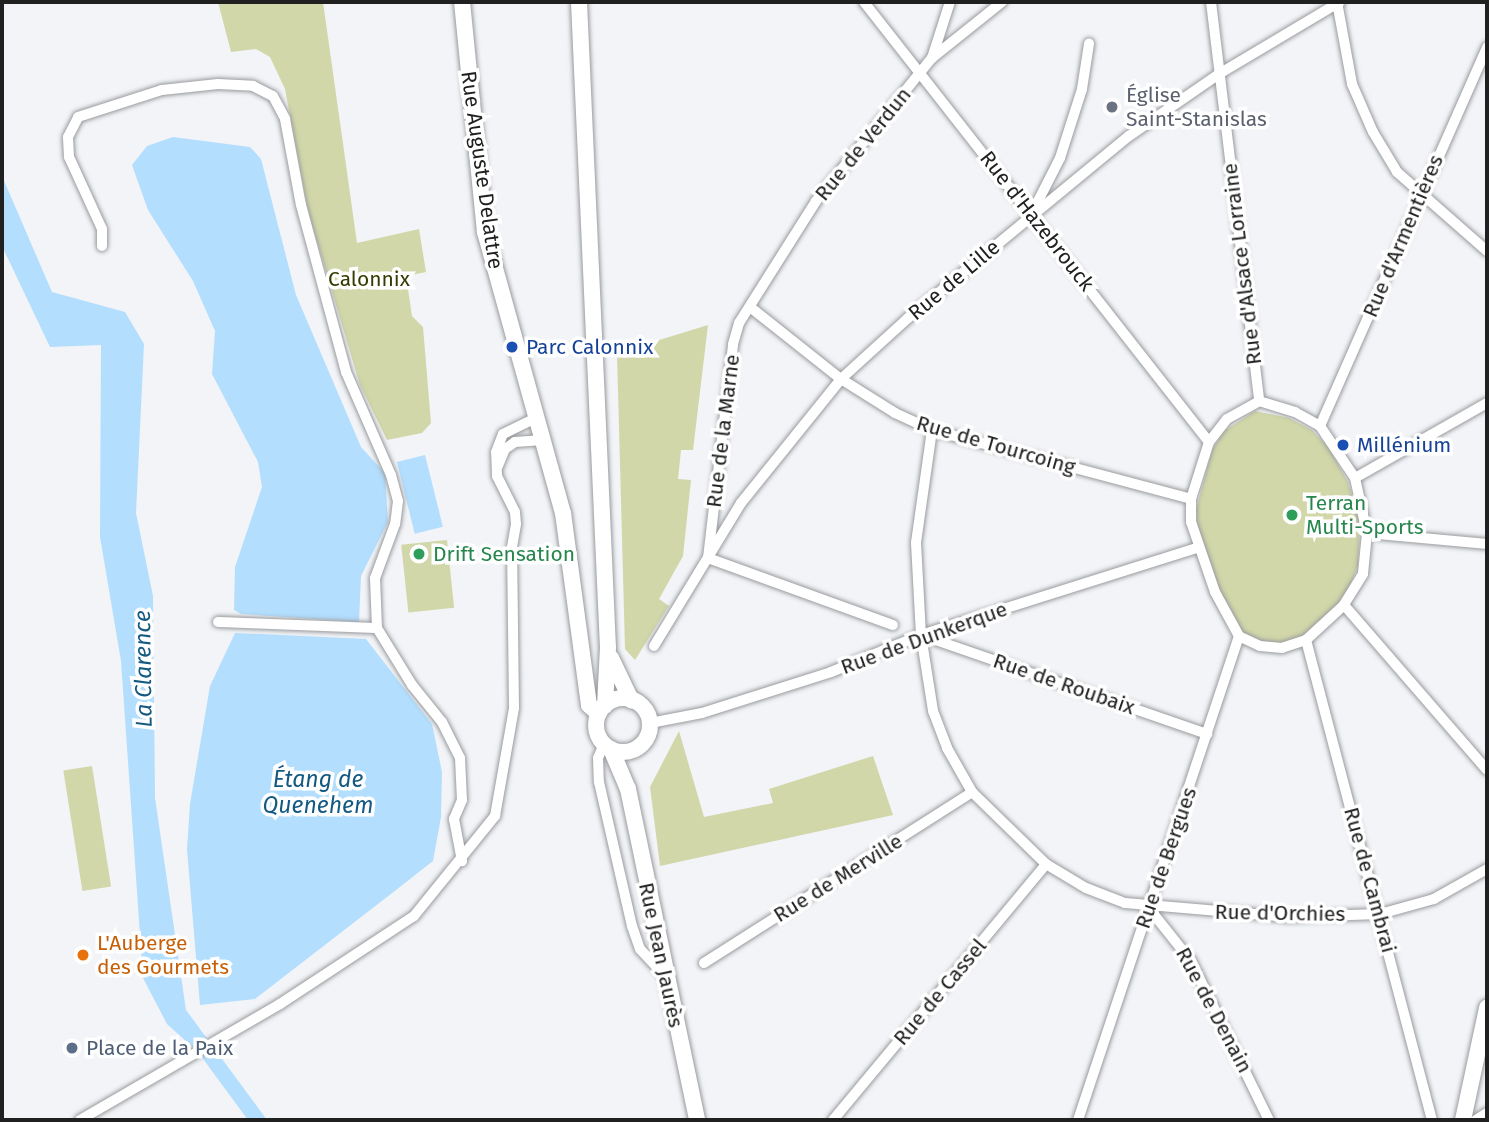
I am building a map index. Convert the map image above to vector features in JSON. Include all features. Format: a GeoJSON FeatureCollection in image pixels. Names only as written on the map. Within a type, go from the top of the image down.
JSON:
{"type":"FeatureCollection","features":[{"type":"Feature","properties":{"kind":"main road","name":"Rue Auguste Delattre"},"geometry":{"type":"LineString","coordinates":[[462,2],[485,232],[563,513],[574,577],[589,705],[602,710]]}},
{"type":"Feature","properties":{"kind":"main road"},"geometry":{"type":"LineString","coordinates":[[579,2],[608,647],[598,733],[608,746],[625,752],[638,747],[648,737],[650,723],[645,708],[631,699],[608,647]]}},
{"type":"Feature","properties":{"kind":"main road"},"geometry":{"type":"LineString","coordinates":[[602,710],[631,699]]}},
{"type":"Feature","properties":{"kind":"main road","name":"Rue Jean Jaurès"},"geometry":{"type":"LineString","coordinates":[[608,746],[628,789],[697,1120]]}},
{"type":"Feature","properties":{"kind":"main road","name":"Rue Jean Jaurès"},"geometry":{"type":"LineString","coordinates":[[628,789],[638,747]]}},
{"type":"Feature","properties":{"kind":"main road"},"geometry":{"type":"LineString","coordinates":[[1463,1120],[1487,1008]]}},
{"type":"Feature","properties":{"kind":"street","name":"Rue d'Hazebrouck"},"geometry":{"type":"LineString","coordinates":[[864,2],[1209,442]]}},
{"type":"Feature","properties":{"kind":"street"},"geometry":{"type":"LineString","coordinates":[[932,58],[950,2]]}},
{"type":"Feature","properties":{"kind":"street","name":"Rue de Verdun"},"geometry":{"type":"LineString","coordinates":[[750,307],[816,201],[920,72],[932,58],[1002,2]]}},
{"type":"Feature","properties":{"kind":"street","name":"Rue d'Alsace Lorraine"},"geometry":{"type":"LineString","coordinates":[[1211,2],[1259,401]]}},
{"type":"Feature","properties":{"kind":"street"},"geometry":{"type":"LineString","coordinates":[[1338,2],[1352,84],[1373,132],[1397,172],[1420,195],[1487,251]]}},
{"type":"Feature","properties":{"kind":"street","name":"Rue de Lille"},"geometry":{"type":"LineString","coordinates":[[654,646],[708,558],[787,441],[841,379],[1031,214],[1129,136],[1219,74],[1338,2]]}},
{"type":"Feature","properties":{"kind":"street"},"geometry":{"type":"LineString","coordinates":[[1031,214],[1060,158],[1082,89],[1089,44]]}},
{"type":"Feature","properties":{"kind":"street","name":"Rue d'Armentières"},"geometry":{"type":"LineString","coordinates":[[1321,426],[1487,47]]}},
{"type":"Feature","properties":{"kind":"street"},"geometry":{"type":"LineString","coordinates":[[102,246],[102,229],[69,157],[68,137],[78,117],[162,90],[241,85],[273,96],[285,119],[300,205],[346,372],[391,475],[398,500],[395,524],[375,578],[377,628],[412,685],[442,722],[460,758],[462,800],[454,819],[462,860]]}},
{"type":"Feature","properties":{"kind":"street","name":"Rue de Tourcoing"},"geometry":{"type":"LineString","coordinates":[[750,307],[841,379],[895,414],[932,430],[1191,499]]}},
{"type":"Feature","properties":{"kind":"street","name":"Rue de la Marne"},"geometry":{"type":"LineString","coordinates":[[708,558],[733,344],[750,307]]}},
{"type":"Feature","properties":{"kind":"street"},"geometry":{"type":"LineString","coordinates":[[1259,401],[1295,412],[1321,426],[1355,478],[1367,533],[1363,574],[1344,604],[1306,640],[1282,648],[1260,646],[1238,636],[1197,548],[1191,499],[1209,442],[1227,419],[1259,401]]}},
{"type":"Feature","properties":{"kind":"street"},"geometry":{"type":"LineString","coordinates":[[1355,478],[1487,403]]}},
{"type":"Feature","properties":{"kind":"street"},"geometry":{"type":"LineString","coordinates":[[80,1120],[190,1059],[414,916],[495,816],[514,708],[512,547],[516,524],[497,468],[503,434],[536,418]]}},
{"type":"Feature","properties":{"kind":"street","name":"Rue d'Orchies"},"geometry":{"type":"LineString","coordinates":[[932,430],[916,543],[921,635],[933,711],[947,748],[972,792],[1046,864],[1086,888],[1148,907],[1289,917],[1380,914],[1434,899],[1487,869]]}},
{"type":"Feature","properties":{"kind":"street"},"geometry":{"type":"LineString","coordinates":[[497,468],[505,449],[515,442],[542,440]]}},
{"type":"Feature","properties":{"kind":"street"},"geometry":{"type":"LineString","coordinates":[[1367,533],[1487,544]]}},
{"type":"Feature","properties":{"kind":"street","name":"Rue de Dunkerque"},"geometry":{"type":"LineString","coordinates":[[650,723],[702,713],[831,672],[921,635],[1197,548]]}},
{"type":"Feature","properties":{"kind":"street"},"geometry":{"type":"LineString","coordinates":[[708,558],[893,625]]}},
{"type":"Feature","properties":{"kind":"street"},"geometry":{"type":"LineString","coordinates":[[1344,604],[1487,770]]}},
{"type":"Feature","properties":{"kind":"street"},"geometry":{"type":"LineString","coordinates":[[218,622],[377,628]]}},
{"type":"Feature","properties":{"kind":"street","name":"Rue de Roubaix"},"geometry":{"type":"LineString","coordinates":[[921,635],[1207,734]]}},
{"type":"Feature","properties":{"kind":"street","name":"Rue de Bergues"},"geometry":{"type":"LineString","coordinates":[[1078,1120],[1238,636]]}},
{"type":"Feature","properties":{"kind":"street","name":"Rue de Cambrai"},"geometry":{"type":"LineString","coordinates":[[1306,640],[1432,1120]]}},
{"type":"Feature","properties":{"kind":"street"},"geometry":{"type":"LineString","coordinates":[[608,746],[598,758],[599,782],[632,926],[640,949],[666,976]]}},
{"type":"Feature","properties":{"kind":"street","name":"Rue de Merville"},"geometry":{"type":"LineString","coordinates":[[704,963],[972,792]]}},
{"type":"Feature","properties":{"kind":"street","name":"Rue de Cassel"},"geometry":{"type":"LineString","coordinates":[[833,1120],[1046,864]]}},
{"type":"Feature","properties":{"kind":"street","name":"Rue de Denain"},"geometry":{"type":"LineString","coordinates":[[1148,907],[1191,961],[1269,1120]]}},
{"type":"Feature","properties":{"kind":"street"},"geometry":{"type":"LineString","coordinates":[[1476,1120],[1487,1113]]}},
{"type":"Feature","properties":{"kind":"green space","name":"Calonnix"},"geometry":{"type":"Polygon","coordinates":[[[218,2],[323,2],[357,243],[419,229],[426,272],[406,276],[412,316],[423,327],[431,423],[422,433],[387,440],[360,385],[308,211],[285,89],[270,57],[256,49],[231,52],[218,2]]]}},
{"type":"Feature","properties":{"kind":"green space"},"geometry":{"type":"Polygon","coordinates":[[[708,325],[693,450],[681,450],[678,479],[691,480],[683,556],[659,599],[669,606],[635,660],[625,649],[617,353],[708,325]]]}},
{"type":"Feature","properties":{"kind":"green space"},"geometry":{"type":"Polygon","coordinates":[[[1255,411],[1289,418],[1312,430],[1328,447],[1348,482],[1360,524],[1358,566],[1347,593],[1326,619],[1297,640],[1282,644],[1260,642],[1240,632],[1215,583],[1199,537],[1196,510],[1212,450],[1224,431],[1255,411]]]}},
{"type":"Feature","properties":{"kind":"green space"},"geometry":{"type":"Polygon","coordinates":[[[447,540],[454,608],[408,612],[401,545],[447,540]]]}},
{"type":"Feature","properties":{"kind":"green space"},"geometry":{"type":"Polygon","coordinates":[[[679,731],[704,817],[773,803],[769,789],[873,756],[893,815],[660,866],[650,787],[679,731]]]}},
{"type":"Feature","properties":{"kind":"green space"},"geometry":{"type":"Polygon","coordinates":[[[92,766],[111,886],[82,891],[63,771],[92,766]]]}},
{"type":"Feature","properties":{"kind":"water"},"geometry":{"type":"Polygon","coordinates":[[[173,137],[250,147],[261,159],[296,295],[361,447],[385,473],[388,522],[361,576],[359,622],[241,614],[234,610],[235,567],[262,487],[258,462],[212,374],[215,331],[193,281],[148,210],[132,165],[147,146],[173,137]]]}},
{"type":"Feature","properties":{"kind":"water","name":"La Clarence"},"geometry":{"type":"Polygon","coordinates":[[[2,176],[52,292],[125,312],[144,344],[136,513],[153,596],[155,798],[186,1010],[267,1120],[248,1120],[198,1052],[167,1024],[143,978],[121,661],[100,537],[101,345],[50,347],[2,246],[2,176]]]}},
{"type":"Feature","properties":{"kind":"water"},"geometry":{"type":"Polygon","coordinates":[[[425,455],[443,527],[415,534],[397,462],[425,455]]]}},
{"type":"Feature","properties":{"kind":"water","name":"Étang de Quenehem"},"geometry":{"type":"Polygon","coordinates":[[[235,633],[366,639],[432,724],[442,772],[441,817],[433,861],[396,890],[255,999],[200,1005],[187,849],[190,804],[210,686],[235,633]]]}},
{"type":"Feature","properties":{"kind":"place","name":"Église Saint-Stanislas"},"geometry":{"type":"Point","coordinates":[1112,107]}},
{"type":"Feature","properties":{"kind":"place","name":"Parc Calonnix"},"geometry":{"type":"Point","coordinates":[512,347]}},
{"type":"Feature","properties":{"kind":"place","name":"Millénium"},"geometry":{"type":"Point","coordinates":[1343,445]}},
{"type":"Feature","properties":{"kind":"place","name":"Terran Multi-Sports"},"geometry":{"type":"Point","coordinates":[1292,515]}},
{"type":"Feature","properties":{"kind":"place","name":"Drift Sensation"},"geometry":{"type":"Point","coordinates":[419,554]}},
{"type":"Feature","properties":{"kind":"place","name":"L'Auberge des Gourmets"},"geometry":{"type":"Point","coordinates":[83,955]}},
{"type":"Feature","properties":{"kind":"place","name":"Place de la Paix"},"geometry":{"type":"Point","coordinates":[72,1048]}}]}
